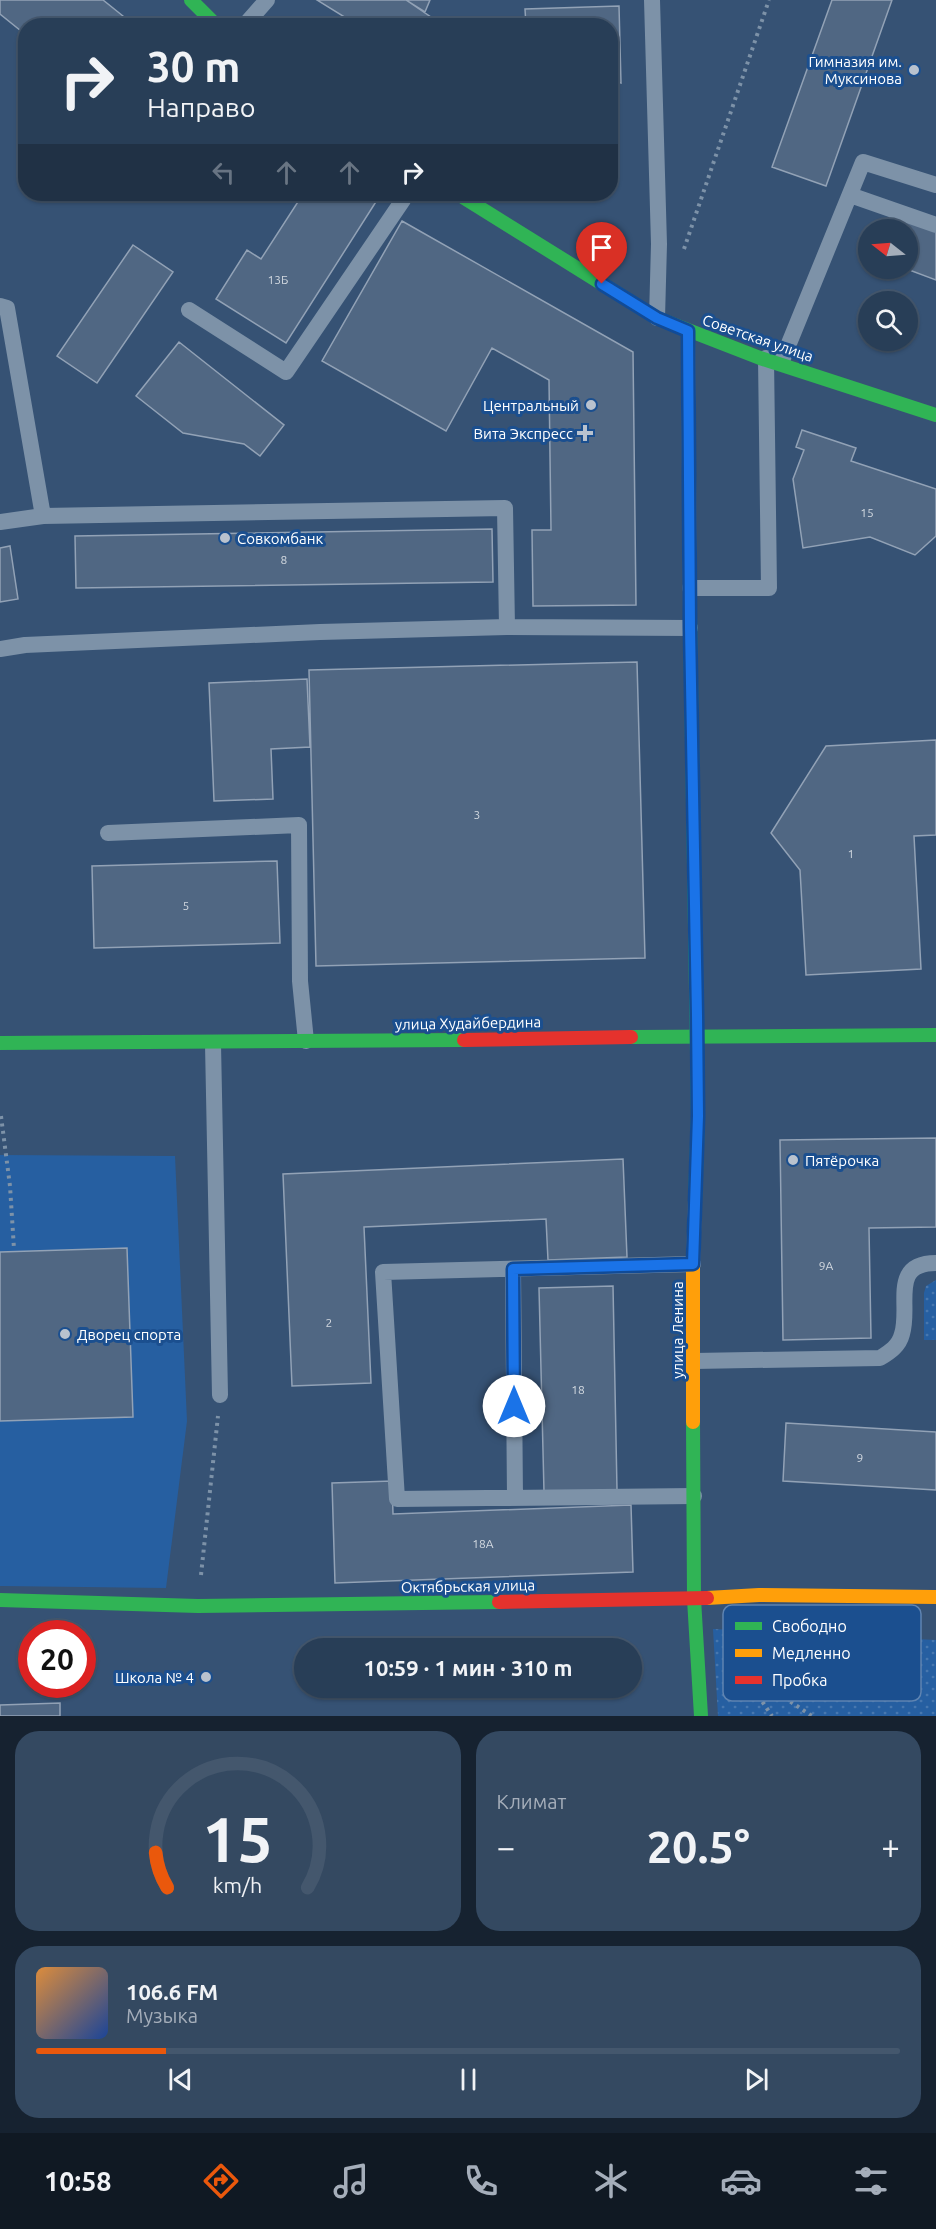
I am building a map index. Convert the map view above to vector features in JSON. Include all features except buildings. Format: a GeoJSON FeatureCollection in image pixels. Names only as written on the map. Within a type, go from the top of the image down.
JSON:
{"type":"FeatureCollection","features":[{"type":"Feature","properties":{"kind":"street"},"geometry":{"type":"LineString","coordinates":[[191,0],[209,18]]}},
{"type":"Feature","properties":{"kind":"street","name":"Советская улица"},"geometry":{"type":"LineString","coordinates":[[469,201],[657,318],[773,361],[936,415]]}},
{"type":"Feature","properties":{"kind":"street","name":"улица Ленина"},"geometry":{"type":"LineString","coordinates":[[688,331],[698,1116],[693,1264],[694,1599],[701,1716]]}},
{"type":"Feature","properties":{"kind":"street","name":"улица Худайбердина"},"geometry":{"type":"LineString","coordinates":[[0,1043],[213,1044],[697,1036],[936,1035]]}},
{"type":"Feature","properties":{"kind":"street","name":"Октябрьская улица"},"geometry":{"type":"LineString","coordinates":[[0,1600],[198,1606],[694,1599],[759,1595],[936,1597]]}},
{"type":"Feature","properties":{"kind":"lane"},"geometry":{"type":"LineString","coordinates":[[251,18],[267,0]]}},
{"type":"Feature","properties":{"kind":"lane"},"geometry":{"type":"LineString","coordinates":[[652,0],[659,244],[657,318]]}},
{"type":"Feature","properties":{"kind":"lane"},"geometry":{"type":"LineString","coordinates":[[690,588],[769,588],[773,361],[863,162],[936,186]]}},
{"type":"Feature","properties":{"kind":"lane"},"geometry":{"type":"LineString","coordinates":[[850,195],[936,225]]}},
{"type":"Feature","properties":{"kind":"lane"},"geometry":{"type":"LineString","coordinates":[[189,310],[286,372],[401,201]]}},
{"type":"Feature","properties":{"kind":"lane"},"geometry":{"type":"LineString","coordinates":[[0,306],[7,308],[43,516]]}},
{"type":"Feature","properties":{"kind":"lane"},"geometry":{"type":"LineString","coordinates":[[0,522],[43,516],[505,508],[507,627]]}},
{"type":"Feature","properties":{"kind":"lane"},"geometry":{"type":"LineString","coordinates":[[0,649],[26,645],[320,632],[507,627],[690,628]]}},
{"type":"Feature","properties":{"kind":"lane"},"geometry":{"type":"LineString","coordinates":[[108,833],[298,825],[300,981],[306,1041]]}},
{"type":"Feature","properties":{"kind":"lane"},"geometry":{"type":"LineString","coordinates":[[213,1044],[220,1395]]}},
{"type":"Feature","properties":{"kind":"lane"},"geometry":{"type":"LineString","coordinates":[[694,1361],[880,1358],[894,1349],[903,1334],[904,1288],[907,1278],[917,1266],[936,1263]]}},
{"type":"Feature","properties":{"kind":"lane"},"geometry":{"type":"LineString","coordinates":[[693,1264],[383,1272],[397,1499],[694,1496]]}},
{"type":"Feature","properties":{"kind":"lane"},"geometry":{"type":"LineString","coordinates":[[513,1269],[515,1498]]}},
{"type":"Feature","properties":{"kind":"path"},"geometry":{"type":"LineString","coordinates":[[684,249],[769,0]]}},
{"type":"Feature","properties":{"kind":"path"},"geometry":{"type":"LineString","coordinates":[[1,1116],[10,1186],[14,1249]]}},
{"type":"Feature","properties":{"kind":"path"},"geometry":{"type":"LineString","coordinates":[[198,1606],[220,1395]]}},
{"type":"Feature","properties":{"kind":"path"},"geometry":{"type":"LineString","coordinates":[[762,1701],[772,1716]]}},
{"type":"Feature","properties":{"kind":"path"},"geometry":{"type":"LineString","coordinates":[[790,1701],[812,1716]]}},
{"type":"Feature","properties":{"kind":"shaded area"},"geometry":{"type":"Polygon","coordinates":[[[0,1155],[175,1156],[187,1421],[166,1588],[0,1586],[0,1155]]]}},
{"type":"Feature","properties":{"kind":"shaded area"},"geometry":{"type":"Polygon","coordinates":[[[936,1280],[936,1340],[924,1340],[924,1293],[926,1286],[936,1280]]]}},
{"type":"Feature","properties":{"kind":"shaded area"},"geometry":{"type":"Polygon","coordinates":[[[713,1629],[723,1629],[723,1701],[921,1701],[921,1639],[936,1640],[936,1716],[718,1716],[713,1629]]]}},
{"type":"Feature","properties":{"kind":"traffic: fast"},"geometry":{"type":"LineString","coordinates":[[191,0],[209,18]]}},
{"type":"Feature","properties":{"kind":"traffic: fast"},"geometry":{"type":"LineString","coordinates":[[469,201],[657,318],[760,358],[936,415]]}},
{"type":"Feature","properties":{"kind":"traffic: fast"},"geometry":{"type":"LineString","coordinates":[[690,617],[698,1116],[695,1200]]}},
{"type":"Feature","properties":{"kind":"traffic: fast"},"geometry":{"type":"LineString","coordinates":[[631,1037],[936,1035]]}},
{"type":"Feature","properties":{"kind":"traffic: fast"},"geometry":{"type":"LineString","coordinates":[[0,1043],[464,1040]]}},
{"type":"Feature","properties":{"kind":"traffic: fast"},"geometry":{"type":"LineString","coordinates":[[693,1422],[694,1599],[701,1716]]}},
{"type":"Feature","properties":{"kind":"traffic: fast"},"geometry":{"type":"LineString","coordinates":[[0,1600],[198,1606],[499,1602]]}},
{"type":"Feature","properties":{"kind":"traffic: slow"},"geometry":{"type":"LineString","coordinates":[[688,331],[690,617]]}},
{"type":"Feature","properties":{"kind":"traffic: slow"},"geometry":{"type":"LineString","coordinates":[[693,1422],[695,1200]]}},
{"type":"Feature","properties":{"kind":"traffic: slow"},"geometry":{"type":"LineString","coordinates":[[707,1598],[759,1595],[936,1597]]}},
{"type":"Feature","properties":{"kind":"traffic: jam"},"geometry":{"type":"LineString","coordinates":[[464,1040],[631,1037]]}},
{"type":"Feature","properties":{"kind":"traffic: jam"},"geometry":{"type":"LineString","coordinates":[[499,1602],[707,1598]]}},
{"type":"Feature","properties":{"kind":"place","name":"Гимназия им. Муксинова"},"geometry":{"type":"Point","coordinates":[914,70]}},
{"type":"Feature","properties":{"kind":"place","name":"Центральный"},"geometry":{"type":"Point","coordinates":[591,405]}},
{"type":"Feature","properties":{"kind":"place","name":"Вита Экспресс"},"geometry":{"type":"Point","coordinates":[585,433]}},
{"type":"Feature","properties":{"kind":"place","name":"Совкомбанк"},"geometry":{"type":"Point","coordinates":[225,538]}},
{"type":"Feature","properties":{"kind":"place","name":"Пятёрочка"},"geometry":{"type":"Point","coordinates":[793,1160]}},
{"type":"Feature","properties":{"kind":"place","name":"Дворец спорта"},"geometry":{"type":"Point","coordinates":[65,1334]}},
{"type":"Feature","properties":{"kind":"place","name":"Школа № 4"},"geometry":{"type":"Point","coordinates":[206,1677]}},
{"type":"Feature","properties":{"kind":"route"},"geometry":{"type":"LineString","coordinates":[[514,1406],[513,1269],[693,1264],[698,1116],[688,331],[657,318],[602,284]]}}]}
